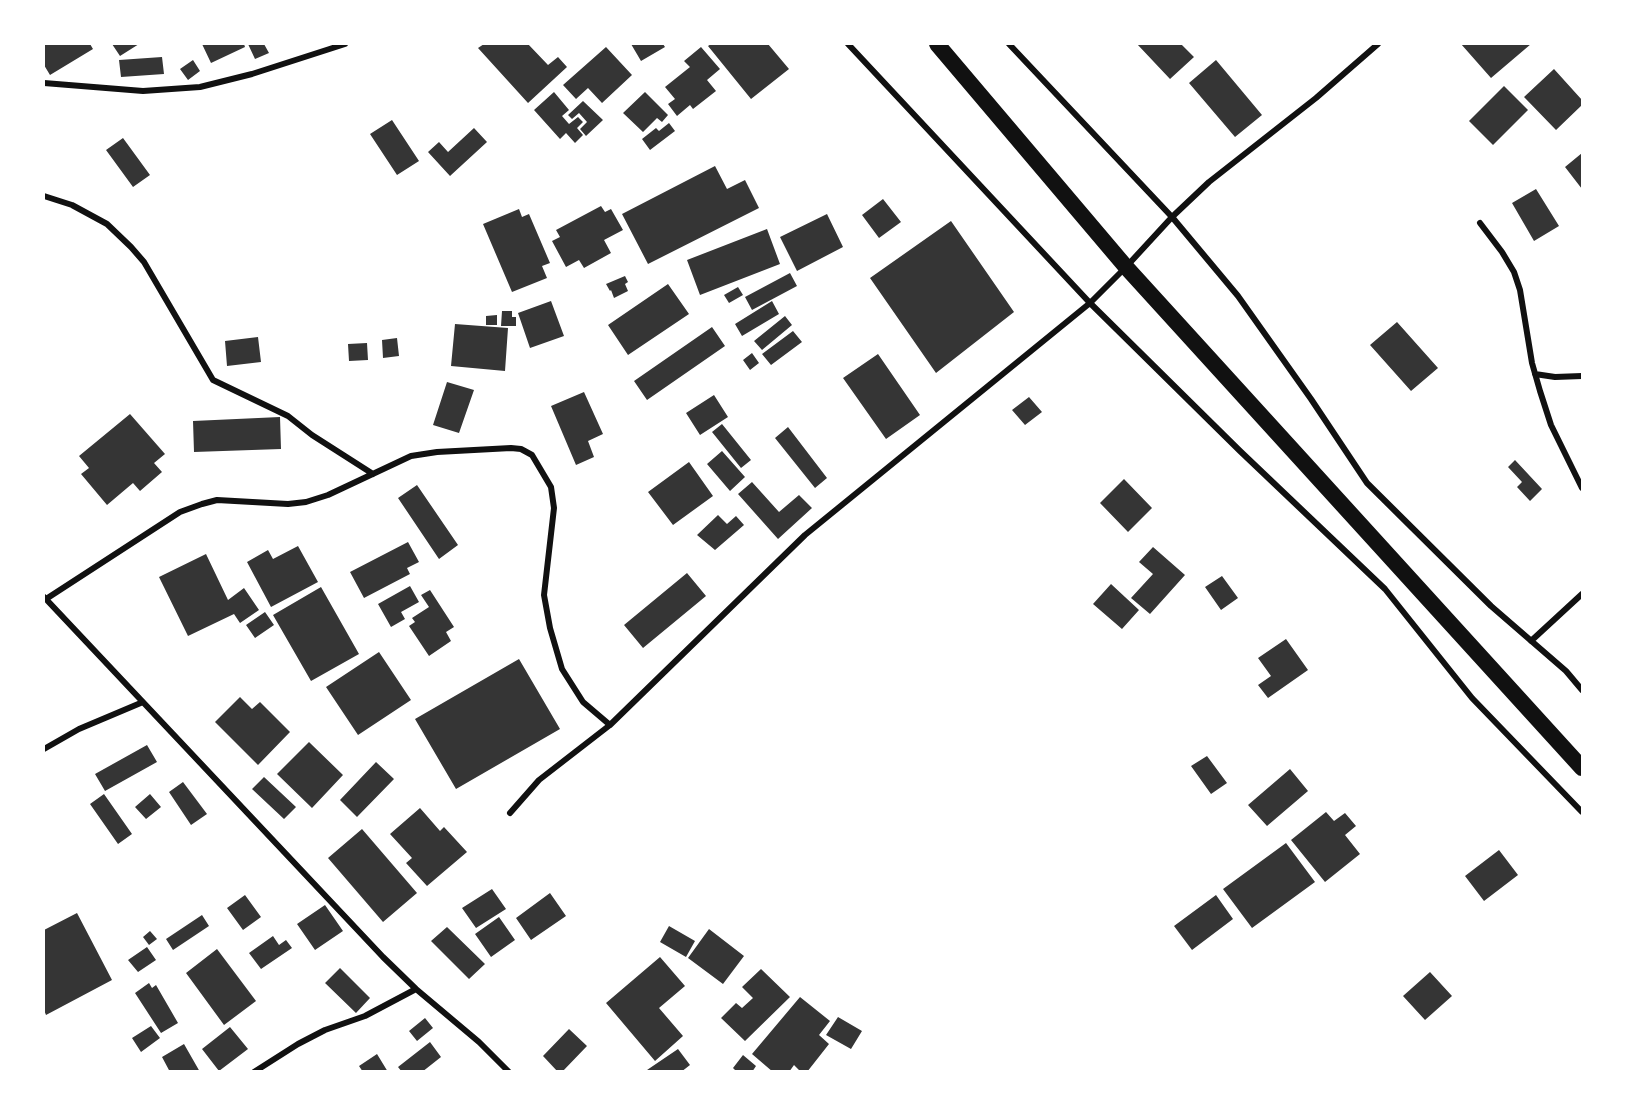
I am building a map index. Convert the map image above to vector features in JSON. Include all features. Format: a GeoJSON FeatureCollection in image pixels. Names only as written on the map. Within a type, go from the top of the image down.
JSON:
{"type":"FeatureCollection","features":[{"type":"Feature","properties":{"kind":"highway"},"geometry":{"type":"LineString","coordinates":[[937,44],[1126,267],[1582,768]]}},
{"type":"Feature","properties":{"kind":"street"},"geometry":{"type":"LineString","coordinates":[[44,83],[143,91],[200,87],[252,74],[345,44]]}},
{"type":"Feature","properties":{"kind":"street"},"geometry":{"type":"LineString","coordinates":[[848,44],[1090,303],[1240,451],[1385,589],[1472,698],[1582,812]]}},
{"type":"Feature","properties":{"kind":"street"},"geometry":{"type":"LineString","coordinates":[[1009,44],[1172,217],[1238,296],[1367,483],[1491,606],[1566,671],[1582,690]]}},
{"type":"Feature","properties":{"kind":"street"},"geometry":{"type":"LineString","coordinates":[[510,813],[538,780],[610,725],[805,535],[1090,303],[1172,217],[1209,182],[1316,98],[1378,44]]}},
{"type":"Feature","properties":{"kind":"street"},"geometry":{"type":"LineString","coordinates":[[44,196],[72,205],[107,224],[131,247],[144,262],[213,380],[288,416],[312,435],[373,474]]}},
{"type":"Feature","properties":{"kind":"street"},"geometry":{"type":"LineString","coordinates":[[1480,223],[1514,272],[1520,290],[1532,363],[1551,425],[1582,488]]}},
{"type":"Feature","properties":{"kind":"street"},"geometry":{"type":"LineString","coordinates":[[1535,374],[1555,377],[1582,376]]}},
{"type":"Feature","properties":{"kind":"street"},"geometry":{"type":"LineString","coordinates":[[509,1071],[383,957],[44,598],[180,512],[202,504],[217,500],[288,504],[306,502],[328,495],[411,456],[437,452],[521,449],[532,455],[551,486],[554,508],[544,596],[562,669],[584,702],[610,725]]}},
{"type":"Feature","properties":{"kind":"street"},"geometry":{"type":"LineString","coordinates":[[1531,641],[1582,594]]}},
{"type":"Feature","properties":{"kind":"street"},"geometry":{"type":"LineString","coordinates":[[44,749],[79,729],[143,702]]}},
{"type":"Feature","properties":{"kind":"street"},"geometry":{"type":"LineString","coordinates":[[254,1071],[325,1030],[365,1016],[416,988]]}},
{"type":"Feature","properties":{"kind":"building"},"geometry":{"type":"Polygon","coordinates":[[[44,44],[90,44],[93,49],[50,75],[44,65],[44,44]]]}},
{"type":"Feature","properties":{"kind":"building"},"geometry":{"type":"Polygon","coordinates":[[[112,44],[139,44],[120,56],[112,44]]]}},
{"type":"Feature","properties":{"kind":"building"},"geometry":{"type":"Polygon","coordinates":[[[202,44],[244,44],[245,47],[211,63],[202,44]]]}},
{"type":"Feature","properties":{"kind":"building"},"geometry":{"type":"Polygon","coordinates":[[[248,44],[264,44],[269,53],[255,59],[248,44]]]}},
{"type":"Feature","properties":{"kind":"building"},"geometry":{"type":"Polygon","coordinates":[[[484,44],[528,44],[548,65],[558,57],[567,67],[528,103],[478,48],[484,44]]]}},
{"type":"Feature","properties":{"kind":"building"},"geometry":{"type":"Polygon","coordinates":[[[631,44],[663,44],[665,47],[641,61],[631,44]]]}},
{"type":"Feature","properties":{"kind":"building"},"geometry":{"type":"Polygon","coordinates":[[[711,44],[768,44],[789,69],[751,99],[708,46],[711,44]]]}},
{"type":"Feature","properties":{"kind":"building"},"geometry":{"type":"Polygon","coordinates":[[[1137,44],[1181,44],[1194,57],[1170,79],[1137,44]]]}},
{"type":"Feature","properties":{"kind":"building"},"geometry":{"type":"Polygon","coordinates":[[[1461,44],[1531,44],[1491,78],[1461,44]]]}},
{"type":"Feature","properties":{"kind":"building"},"geometry":{"type":"Polygon","coordinates":[[[606,47],[632,75],[602,103],[588,88],[576,99],[563,85],[606,47]]]}},
{"type":"Feature","properties":{"kind":"building"},"geometry":{"type":"Polygon","coordinates":[[[701,47],[720,69],[707,80],[716,91],[693,109],[690,105],[677,116],[668,104],[675,99],[665,87],[690,67],[684,61],[701,47]]]}},
{"type":"Feature","properties":{"kind":"building"},"geometry":{"type":"Polygon","coordinates":[[[162,57],[164,74],[121,77],[119,60],[162,57]]]}},
{"type":"Feature","properties":{"kind":"building"},"geometry":{"type":"Polygon","coordinates":[[[193,60],[200,71],[188,80],[180,69],[193,60]]]}},
{"type":"Feature","properties":{"kind":"building"},"geometry":{"type":"Polygon","coordinates":[[[1216,60],[1262,115],[1235,137],[1189,83],[1216,60]]]}},
{"type":"Feature","properties":{"kind":"building"},"geometry":{"type":"Polygon","coordinates":[[[1554,69],[1582,100],[1582,105],[1556,130],[1524,97],[1554,69]]]}},
{"type":"Feature","properties":{"kind":"building"},"geometry":{"type":"Polygon","coordinates":[[[1504,86],[1528,110],[1493,145],[1469,121],[1504,86]]]}},
{"type":"Feature","properties":{"kind":"building"},"geometry":{"type":"Polygon","coordinates":[[[554,92],[569,110],[562,116],[569,124],[578,117],[583,122],[577,128],[583,135],[575,143],[566,133],[560,139],[534,110],[554,92]]]}},
{"type":"Feature","properties":{"kind":"building"},"geometry":{"type":"Polygon","coordinates":[[[645,92],[668,115],[662,122],[657,118],[643,132],[623,113],[645,92]]]}},
{"type":"Feature","properties":{"kind":"building"},"geometry":{"type":"Polygon","coordinates":[[[583,101],[603,120],[586,136],[580,129],[587,122],[579,113],[572,119],[568,115],[583,101]]]}},
{"type":"Feature","properties":{"kind":"building"},"geometry":{"type":"Polygon","coordinates":[[[392,120],[419,161],[397,175],[370,134],[392,120]]]}},
{"type":"Feature","properties":{"kind":"building"},"geometry":{"type":"Polygon","coordinates":[[[669,123],[675,131],[650,150],[642,139],[656,128],[659,131],[669,123]]]}},
{"type":"Feature","properties":{"kind":"building"},"geometry":{"type":"Polygon","coordinates":[[[474,128],[487,142],[450,176],[428,152],[439,142],[448,152],[474,128]]]}},
{"type":"Feature","properties":{"kind":"building"},"geometry":{"type":"Polygon","coordinates":[[[123,138],[150,175],[133,187],[106,150],[123,138]]]}},
{"type":"Feature","properties":{"kind":"building"},"geometry":{"type":"Polygon","coordinates":[[[1582,153],[1582,189],[1565,167],[1582,153]]]}},
{"type":"Feature","properties":{"kind":"building"},"geometry":{"type":"Polygon","coordinates":[[[715,166],[727,189],[745,180],[759,208],[648,264],[622,214],[715,166]]]}},
{"type":"Feature","properties":{"kind":"building"},"geometry":{"type":"Polygon","coordinates":[[[1536,189],[1559,226],[1534,241],[1512,203],[1536,189]]]}},
{"type":"Feature","properties":{"kind":"building"},"geometry":{"type":"Polygon","coordinates":[[[883,199],[901,222],[879,238],[862,215],[883,199]]]}},
{"type":"Feature","properties":{"kind":"building"},"geometry":{"type":"Polygon","coordinates":[[[601,206],[605,212],[611,209],[623,230],[604,240],[611,253],[584,268],[579,260],[566,267],[552,241],[560,237],[556,230],[601,206]]]}},
{"type":"Feature","properties":{"kind":"building"},"geometry":{"type":"Polygon","coordinates":[[[519,209],[522,217],[529,214],[550,263],[542,266],[547,278],[512,292],[483,224],[519,209]]]}},
{"type":"Feature","properties":{"kind":"building"},"geometry":{"type":"Polygon","coordinates":[[[827,214],[843,247],[797,271],[780,237],[827,214]]]}},
{"type":"Feature","properties":{"kind":"building"},"geometry":{"type":"Polygon","coordinates":[[[951,221],[1014,312],[936,373],[870,278],[951,221]]]}},
{"type":"Feature","properties":{"kind":"building"},"geometry":{"type":"Polygon","coordinates":[[[767,229],[780,264],[700,295],[687,260],[767,229]]]}},
{"type":"Feature","properties":{"kind":"building"},"geometry":{"type":"Polygon","coordinates":[[[790,273],[797,286],[752,310],[745,297],[790,273]]]}},
{"type":"Feature","properties":{"kind":"building"},"geometry":{"type":"Polygon","coordinates":[[[625,276],[628,291],[614,298],[606,284],[625,276]]]}},
{"type":"Feature","properties":{"kind":"building"},"geometry":{"type":"Polygon","coordinates":[[[668,284],[689,314],[628,355],[608,325],[668,284]]]}},
{"type":"Feature","properties":{"kind":"building"},"geometry":{"type":"Polygon","coordinates":[[[738,287],[743,295],[729,303],[724,295],[738,287]]]}},
{"type":"Feature","properties":{"kind":"building"},"geometry":{"type":"Polygon","coordinates":[[[551,301],[564,336],[530,348],[518,313],[551,301]]]}},
{"type":"Feature","properties":{"kind":"building"},"geometry":{"type":"Polygon","coordinates":[[[772,301],[779,314],[742,336],[735,324],[772,301]]]}},
{"type":"Feature","properties":{"kind":"building"},"geometry":{"type":"Polygon","coordinates":[[[502,311],[512,311],[512,317],[516,317],[516,326],[501,326],[502,311]]]}},
{"type":"Feature","properties":{"kind":"building"},"geometry":{"type":"Polygon","coordinates":[[[497,315],[497,325],[486,325],[486,316],[497,315]]]}},
{"type":"Feature","properties":{"kind":"building"},"geometry":{"type":"Polygon","coordinates":[[[785,316],[792,325],[762,350],[754,341],[785,316]]]}},
{"type":"Feature","properties":{"kind":"building"},"geometry":{"type":"Polygon","coordinates":[[[1397,322],[1438,368],[1411,391],[1370,345],[1397,322]]]}},
{"type":"Feature","properties":{"kind":"building"},"geometry":{"type":"Polygon","coordinates":[[[455,324],[508,328],[505,371],[451,366],[455,324]]]}},
{"type":"Feature","properties":{"kind":"building"},"geometry":{"type":"Polygon","coordinates":[[[712,327],[725,346],[647,400],[634,381],[712,327]]]}},
{"type":"Feature","properties":{"kind":"building"},"geometry":{"type":"Polygon","coordinates":[[[793,331],[802,342],[771,365],[762,354],[793,331]]]}},
{"type":"Feature","properties":{"kind":"building"},"geometry":{"type":"Polygon","coordinates":[[[258,337],[261,362],[227,366],[225,341],[258,337]]]}},
{"type":"Feature","properties":{"kind":"building"},"geometry":{"type":"Polygon","coordinates":[[[397,338],[399,356],[383,358],[382,340],[397,338]]]}},
{"type":"Feature","properties":{"kind":"building"},"geometry":{"type":"Polygon","coordinates":[[[367,343],[368,360],[349,361],[348,344],[367,343]]]}},
{"type":"Feature","properties":{"kind":"building"},"geometry":{"type":"Polygon","coordinates":[[[752,353],[759,363],[750,370],[743,360],[752,353]]]}},
{"type":"Feature","properties":{"kind":"building"},"geometry":{"type":"Polygon","coordinates":[[[878,354],[920,415],[886,439],[843,378],[878,354]]]}},
{"type":"Feature","properties":{"kind":"building"},"geometry":{"type":"Polygon","coordinates":[[[447,382],[474,390],[459,433],[433,425],[447,382]]]}},
{"type":"Feature","properties":{"kind":"building"},"geometry":{"type":"Polygon","coordinates":[[[584,392],[603,434],[588,441],[594,457],[576,465],[551,406],[584,392]]]}},
{"type":"Feature","properties":{"kind":"building"},"geometry":{"type":"Polygon","coordinates":[[[714,395],[728,417],[700,435],[686,413],[714,395]]]}},
{"type":"Feature","properties":{"kind":"building"},"geometry":{"type":"Polygon","coordinates":[[[1029,397],[1042,412],[1025,425],[1012,410],[1029,397]]]}},
{"type":"Feature","properties":{"kind":"building"},"geometry":{"type":"Polygon","coordinates":[[[130,414],[165,454],[154,463],[162,472],[140,491],[133,483],[107,505],[81,474],[89,468],[79,456],[130,414]]]}},
{"type":"Feature","properties":{"kind":"building"},"geometry":{"type":"Polygon","coordinates":[[[280,417],[281,449],[194,452],[193,421],[280,417]]]}},
{"type":"Feature","properties":{"kind":"building"},"geometry":{"type":"Polygon","coordinates":[[[722,424],[751,460],[741,468],[712,432],[722,424]]]}},
{"type":"Feature","properties":{"kind":"building"},"geometry":{"type":"Polygon","coordinates":[[[788,427],[827,478],[815,488],[775,438],[788,427]]]}},
{"type":"Feature","properties":{"kind":"building"},"geometry":{"type":"Polygon","coordinates":[[[722,451],[745,477],[730,491],[707,464],[722,451]]]}},
{"type":"Feature","properties":{"kind":"building"},"geometry":{"type":"Polygon","coordinates":[[[1515,460],[1542,489],[1530,501],[1517,487],[1522,482],[1508,467],[1515,460]]]}},
{"type":"Feature","properties":{"kind":"building"},"geometry":{"type":"Polygon","coordinates":[[[689,462],[713,496],[673,525],[648,492],[689,462]]]}},
{"type":"Feature","properties":{"kind":"building"},"geometry":{"type":"Polygon","coordinates":[[[1124,479],[1152,508],[1128,532],[1100,503],[1124,479]]]}},
{"type":"Feature","properties":{"kind":"building"},"geometry":{"type":"Polygon","coordinates":[[[752,482],[779,512],[799,495],[812,508],[778,539],[738,494],[752,482]]]}},
{"type":"Feature","properties":{"kind":"building"},"geometry":{"type":"Polygon","coordinates":[[[417,485],[458,545],[439,559],[398,498],[417,485]]]}},
{"type":"Feature","properties":{"kind":"building"},"geometry":{"type":"Polygon","coordinates":[[[718,515],[727,524],[736,516],[744,525],[715,550],[697,535],[718,515]]]}},
{"type":"Feature","properties":{"kind":"building"},"geometry":{"type":"Polygon","coordinates":[[[408,542],[419,562],[407,568],[410,574],[364,598],[350,572],[408,542]]]}},
{"type":"Feature","properties":{"kind":"building"},"geometry":{"type":"Polygon","coordinates":[[[298,546],[318,582],[271,607],[247,562],[268,550],[273,559],[298,546]]]}},
{"type":"Feature","properties":{"kind":"building"},"geometry":{"type":"Polygon","coordinates":[[[1153,547],[1185,575],[1150,614],[1131,598],[1153,574],[1139,562],[1153,547]]]}},
{"type":"Feature","properties":{"kind":"building"},"geometry":{"type":"Polygon","coordinates":[[[206,554],[228,600],[244,588],[259,610],[240,623],[234,614],[188,636],[159,577],[206,554]]]}},
{"type":"Feature","properties":{"kind":"building"},"geometry":{"type":"Polygon","coordinates":[[[687,573],[706,596],[643,648],[624,625],[687,573]]]}},
{"type":"Feature","properties":{"kind":"building"},"geometry":{"type":"Polygon","coordinates":[[[1222,576],[1238,598],[1221,610],[1205,587],[1222,576]]]}},
{"type":"Feature","properties":{"kind":"building"},"geometry":{"type":"Polygon","coordinates":[[[1111,584],[1139,610],[1122,629],[1093,604],[1111,584]]]}},
{"type":"Feature","properties":{"kind":"building"},"geometry":{"type":"Polygon","coordinates":[[[410,586],[419,602],[401,612],[405,619],[391,627],[378,604],[410,586]]]}},
{"type":"Feature","properties":{"kind":"building"},"geometry":{"type":"Polygon","coordinates":[[[321,587],[359,654],[311,681],[273,615],[321,587]]]}},
{"type":"Feature","properties":{"kind":"building"},"geometry":{"type":"Polygon","coordinates":[[[430,590],[454,627],[446,632],[451,641],[429,656],[409,626],[415,622],[412,618],[429,607],[421,595],[430,590]]]}},
{"type":"Feature","properties":{"kind":"building"},"geometry":{"type":"Polygon","coordinates":[[[265,612],[274,625],[255,638],[246,625],[265,612]]]}},
{"type":"Feature","properties":{"kind":"building"},"geometry":{"type":"Polygon","coordinates":[[[1286,639],[1308,670],[1268,698],[1258,685],[1271,676],[1258,658],[1286,639]]]}},
{"type":"Feature","properties":{"kind":"building"},"geometry":{"type":"Polygon","coordinates":[[[379,652],[411,700],[358,735],[326,687],[379,652]]]}},
{"type":"Feature","properties":{"kind":"building"},"geometry":{"type":"Polygon","coordinates":[[[519,659],[560,729],[456,789],[415,719],[519,659]]]}},
{"type":"Feature","properties":{"kind":"building"},"geometry":{"type":"Polygon","coordinates":[[[240,697],[252,709],[260,702],[290,732],[258,765],[215,722],[240,697]]]}},
{"type":"Feature","properties":{"kind":"building"},"geometry":{"type":"Polygon","coordinates":[[[309,742],[343,775],[312,808],[277,774],[309,742]]]}},
{"type":"Feature","properties":{"kind":"building"},"geometry":{"type":"Polygon","coordinates":[[[147,745],[157,762],[105,791],[95,774],[147,745]]]}},
{"type":"Feature","properties":{"kind":"building"},"geometry":{"type":"Polygon","coordinates":[[[1207,756],[1227,783],[1211,794],[1191,766],[1207,756]]]}},
{"type":"Feature","properties":{"kind":"building"},"geometry":{"type":"Polygon","coordinates":[[[376,762],[394,779],[357,817],[340,800],[376,762]]]}},
{"type":"Feature","properties":{"kind":"building"},"geometry":{"type":"Polygon","coordinates":[[[1290,769],[1308,791],[1267,826],[1248,805],[1290,769]]]}},
{"type":"Feature","properties":{"kind":"building"},"geometry":{"type":"Polygon","coordinates":[[[264,777],[296,807],[284,819],[252,789],[264,777]]]}},
{"type":"Feature","properties":{"kind":"building"},"geometry":{"type":"Polygon","coordinates":[[[183,782],[207,814],[191,825],[169,792],[183,782]]]}},
{"type":"Feature","properties":{"kind":"building"},"geometry":{"type":"Polygon","coordinates":[[[104,794],[132,834],[118,844],[90,804],[104,794]]]}},
{"type":"Feature","properties":{"kind":"building"},"geometry":{"type":"Polygon","coordinates":[[[150,794],[161,807],[146,819],[135,807],[150,794]]]}},
{"type":"Feature","properties":{"kind":"building"},"geometry":{"type":"Polygon","coordinates":[[[420,808],[440,831],[444,827],[467,852],[427,886],[406,863],[412,858],[390,834],[420,808]]]}},
{"type":"Feature","properties":{"kind":"building"},"geometry":{"type":"Polygon","coordinates":[[[1326,812],[1334,821],[1345,813],[1356,826],[1345,835],[1360,854],[1325,882],[1291,840],[1326,812]]]}},
{"type":"Feature","properties":{"kind":"building"},"geometry":{"type":"Polygon","coordinates":[[[362,829],[417,893],[383,922],[328,858],[362,829]]]}},
{"type":"Feature","properties":{"kind":"building"},"geometry":{"type":"Polygon","coordinates":[[[1286,843],[1315,882],[1252,928],[1223,889],[1286,843]]]}},
{"type":"Feature","properties":{"kind":"building"},"geometry":{"type":"Polygon","coordinates":[[[1499,850],[1518,875],[1484,901],[1465,876],[1499,850]]]}},
{"type":"Feature","properties":{"kind":"building"},"geometry":{"type":"Polygon","coordinates":[[[492,889],[506,909],[476,928],[462,908],[492,889]]]}},
{"type":"Feature","properties":{"kind":"building"},"geometry":{"type":"Polygon","coordinates":[[[550,893],[566,916],[531,940],[516,918],[550,893]]]}},
{"type":"Feature","properties":{"kind":"building"},"geometry":{"type":"Polygon","coordinates":[[[245,895],[261,917],[243,930],[227,908],[245,895]]]}},
{"type":"Feature","properties":{"kind":"building"},"geometry":{"type":"Polygon","coordinates":[[[1216,895],[1233,919],[1192,950],[1174,926],[1216,895]]]}},
{"type":"Feature","properties":{"kind":"building"},"geometry":{"type":"Polygon","coordinates":[[[325,905],[343,931],[315,950],[297,924],[325,905]]]}},
{"type":"Feature","properties":{"kind":"building"},"geometry":{"type":"Polygon","coordinates":[[[77,913],[112,980],[46,1015],[44,1010],[44,930],[77,913]]]}},
{"type":"Feature","properties":{"kind":"building"},"geometry":{"type":"Polygon","coordinates":[[[202,915],[209,926],[173,950],[166,939],[202,915]]]}},
{"type":"Feature","properties":{"kind":"building"},"geometry":{"type":"Polygon","coordinates":[[[499,917],[515,940],[491,957],[475,934],[499,917]]]}},
{"type":"Feature","properties":{"kind":"building"},"geometry":{"type":"Polygon","coordinates":[[[669,926],[695,941],[686,957],[660,942],[669,926]]]}},
{"type":"Feature","properties":{"kind":"building"},"geometry":{"type":"Polygon","coordinates":[[[447,927],[485,964],[469,979],[431,941],[447,927]]]}},
{"type":"Feature","properties":{"kind":"building"},"geometry":{"type":"Polygon","coordinates":[[[709,929],[744,956],[723,984],[688,958],[709,929]]]}},
{"type":"Feature","properties":{"kind":"building"},"geometry":{"type":"Polygon","coordinates":[[[150,931],[157,939],[149,945],[143,937],[150,931]]]}},
{"type":"Feature","properties":{"kind":"building"},"geometry":{"type":"Polygon","coordinates":[[[273,936],[279,945],[286,940],[292,948],[261,969],[249,953],[273,936]]]}},
{"type":"Feature","properties":{"kind":"building"},"geometry":{"type":"Polygon","coordinates":[[[147,947],[156,960],[138,972],[128,960],[147,947]]]}},
{"type":"Feature","properties":{"kind":"building"},"geometry":{"type":"Polygon","coordinates":[[[217,949],[256,1001],[224,1025],[186,973],[217,949]]]}},
{"type":"Feature","properties":{"kind":"building"},"geometry":{"type":"Polygon","coordinates":[[[660,957],[685,986],[659,1008],[683,1036],[655,1061],[606,1003],[660,957]]]}},
{"type":"Feature","properties":{"kind":"building"},"geometry":{"type":"Polygon","coordinates":[[[340,968],[370,998],[356,1013],[325,983],[340,968]]]}},
{"type":"Feature","properties":{"kind":"building"},"geometry":{"type":"Polygon","coordinates":[[[761,969],[790,997],[745,1041],[721,1018],[736,1003],[742,1008],[753,998],[742,987],[761,969]]]}},
{"type":"Feature","properties":{"kind":"building"},"geometry":{"type":"Polygon","coordinates":[[[1430,972],[1452,996],[1425,1020],[1403,996],[1430,972]]]}},
{"type":"Feature","properties":{"kind":"building"},"geometry":{"type":"Polygon","coordinates":[[[149,983],[152,988],[156,985],[178,1023],[161,1033],[135,993],[149,983]]]}},
{"type":"Feature","properties":{"kind":"building"},"geometry":{"type":"Polygon","coordinates":[[[800,997],[830,1021],[819,1035],[829,1044],[807,1072],[801,1072],[794,1065],[789,1072],[773,1072],[752,1054],[800,997]]]}},
{"type":"Feature","properties":{"kind":"building"},"geometry":{"type":"Polygon","coordinates":[[[838,1017],[862,1031],[851,1049],[826,1035],[838,1017]]]}},
{"type":"Feature","properties":{"kind":"building"},"geometry":{"type":"Polygon","coordinates":[[[425,1018],[433,1028],[417,1041],[409,1031],[425,1018]]]}},
{"type":"Feature","properties":{"kind":"building"},"geometry":{"type":"Polygon","coordinates":[[[151,1026],[160,1038],[141,1052],[132,1038],[151,1026]]]}},
{"type":"Feature","properties":{"kind":"building"},"geometry":{"type":"Polygon","coordinates":[[[230,1027],[248,1049],[219,1071],[202,1049],[230,1027]]]}},
{"type":"Feature","properties":{"kind":"building"},"geometry":{"type":"Polygon","coordinates":[[[569,1029],[587,1046],[562,1072],[558,1072],[543,1056],[569,1029]]]}},
{"type":"Feature","properties":{"kind":"building"},"geometry":{"type":"Polygon","coordinates":[[[430,1042],[441,1057],[422,1072],[402,1072],[398,1067],[430,1042]]]}},
{"type":"Feature","properties":{"kind":"building"},"geometry":{"type":"Polygon","coordinates":[[[184,1044],[200,1072],[170,1072],[162,1057],[184,1044]]]}},
{"type":"Feature","properties":{"kind":"building"},"geometry":{"type":"Polygon","coordinates":[[[678,1049],[690,1065],[681,1072],[649,1072],[647,1070],[678,1049]]]}},
{"type":"Feature","properties":{"kind":"building"},"geometry":{"type":"Polygon","coordinates":[[[377,1054],[388,1072],[363,1072],[359,1066],[377,1054]]]}},
{"type":"Feature","properties":{"kind":"building"},"geometry":{"type":"Polygon","coordinates":[[[743,1055],[756,1066],[752,1072],[737,1072],[733,1068],[743,1055]]]}}]}
